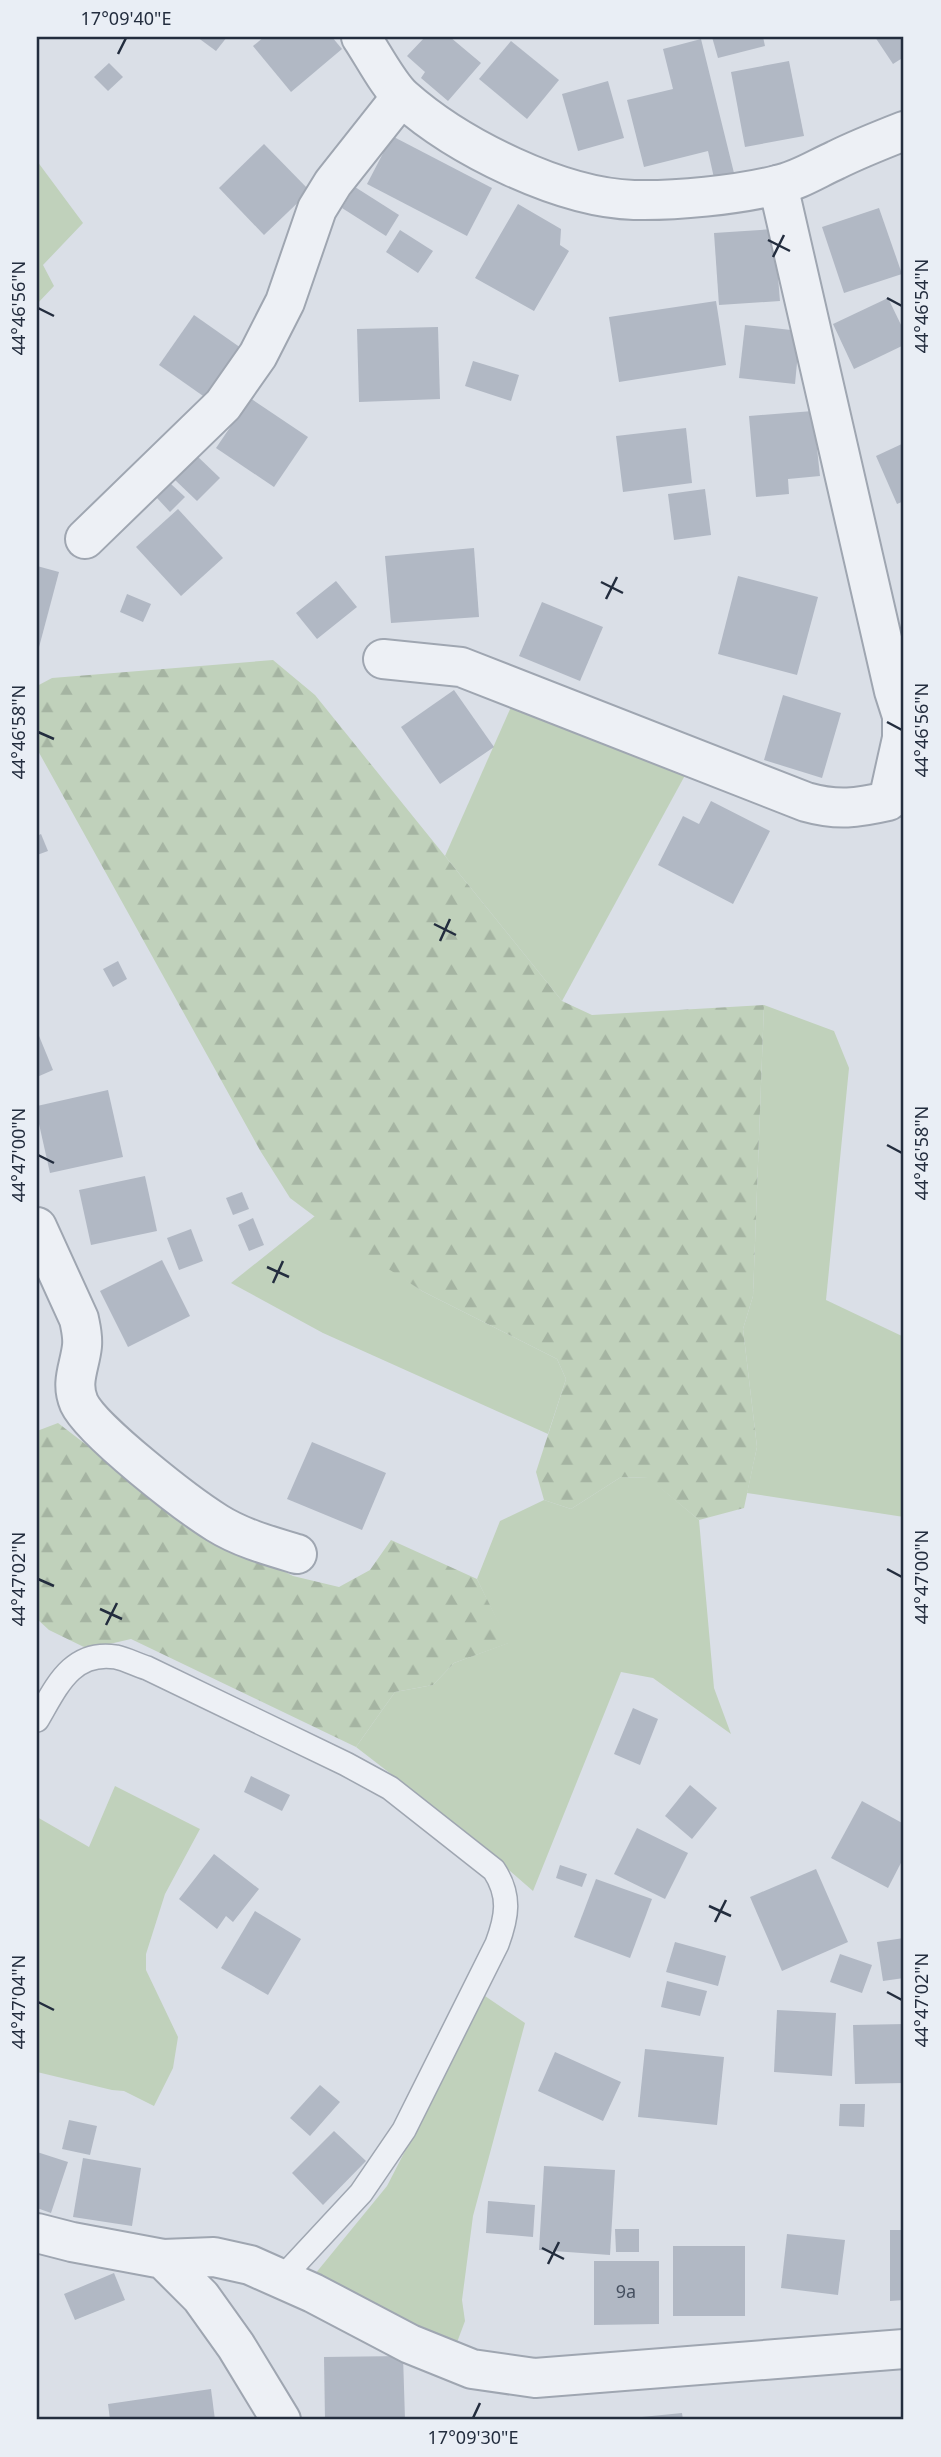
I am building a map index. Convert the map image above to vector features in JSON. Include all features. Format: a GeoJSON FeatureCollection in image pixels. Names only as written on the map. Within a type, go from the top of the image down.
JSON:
{"type":"FeatureCollection","features":[{"type":"Feature","properties":{"kind":"street"},"geometry":{"type":"LineString","coordinates":[[361,37],[401,97],[447,130],[508,166],[582,192],[633,200],[698,197],[778,185],[904,131]]}},
{"type":"Feature","properties":{"kind":"street"},"geometry":{"type":"LineString","coordinates":[[85,540],[223,405],[258,355],[285,302],[317,209],[332,183],[401,97]]}},
{"type":"Feature","properties":{"kind":"street"},"geometry":{"type":"LineString","coordinates":[[383,659],[461,667],[806,802],[830,808],[854,808],[888,801],[902,738],[902,716],[894,691],[778,185]]}},
{"type":"Feature","properties":{"kind":"street"},"geometry":{"type":"LineString","coordinates":[[37,1227],[83,1334],[75,1387],[79,1404],[88,1416],[120,1448],[217,1523],[244,1537],[297,1554]]}},
{"type":"Feature","properties":{"kind":"street"},"geometry":{"type":"LineString","coordinates":[[37,2233],[163,2259],[214,2257],[250,2265],[282,2278],[410,2344],[472,2369],[513,2376],[535,2378],[904,2349]]}},
{"type":"Feature","properties":{"kind":"street"},"geometry":{"type":"LineString","coordinates":[[163,2259],[201,2297],[236,2346],[281,2420]]}},
{"type":"Feature","properties":{"kind":"lane"},"geometry":{"type":"LineString","coordinates":[[37,1720],[63,1677],[86,1658],[115,1657],[147,1668],[390,1788],[494,1870],[503,1884],[506,1921],[497,1944],[404,2130],[361,2193],[282,2278]]}},
{"type":"Feature","properties":{"kind":"green space"},"geometry":{"type":"Polygon","coordinates":[[[37,161],[83,223],[43,265],[54,286],[37,304],[37,161]]]}},
{"type":"Feature","properties":{"kind":"green space"},"geometry":{"type":"Polygon","coordinates":[[[273,660],[315,695],[562,1001],[592,1015],[764,1005],[753,1296],[743,1329],[757,1447],[744,1508],[699,1520],[648,1478],[621,1477],[571,1509],[544,1500],[536,1472],[566,1379],[557,1359],[422,1291],[358,1249],[290,1198],[261,1152],[37,749],[37,686],[52,678],[273,660]]]}},
{"type":"Feature","properties":{"kind":"green space"},"geometry":{"type":"Polygon","coordinates":[[[515,698],[689,768],[562,1001],[445,856],[515,698]]]}},
{"type":"Feature","properties":{"kind":"green space"},"geometry":{"type":"Polygon","coordinates":[[[764,1005],[834,1031],[849,1068],[826,1300],[904,1337],[904,1517],[747,1493],[757,1447],[743,1329],[753,1296],[764,1005]]]}},
{"type":"Feature","properties":{"kind":"green space"},"geometry":{"type":"Polygon","coordinates":[[[315,1216],[422,1291],[557,1359],[566,1379],[548,1434],[323,1333],[231,1283],[315,1216]]]}},
{"type":"Feature","properties":{"kind":"green space"},"geometry":{"type":"Polygon","coordinates":[[[58,1423],[179,1516],[293,1576],[339,1587],[370,1570],[391,1540],[477,1579],[509,1643],[454,1663],[433,1685],[395,1692],[356,1747],[131,1639],[88,1649],[49,1630],[37,1619],[37,1431],[58,1423]]]}},
{"type":"Feature","properties":{"kind":"green space"},"geometry":{"type":"Polygon","coordinates":[[[621,1477],[649,1478],[699,1520],[714,1688],[731,1734],[653,1678],[621,1672],[533,1891],[461,1828],[356,1747],[395,1692],[433,1685],[454,1663],[508,1643],[477,1579],[500,1521],[544,1500],[571,1509],[621,1477]]]}},
{"type":"Feature","properties":{"kind":"green space"},"geometry":{"type":"Polygon","coordinates":[[[115,1786],[200,1829],[165,1894],[146,1954],[146,1970],[178,2037],[173,2068],[154,2106],[124,2091],[37,2072],[37,1817],[89,1847],[115,1786]]]}},
{"type":"Feature","properties":{"kind":"green space"},"geometry":{"type":"Polygon","coordinates":[[[485,1996],[525,2023],[473,2216],[462,2300],[465,2321],[456,2345],[408,2327],[315,2274],[387,2186],[485,1996]]]}},
{"type":"Feature","properties":{"kind":"building"},"geometry":{"type":"Polygon","coordinates":[[[197,37],[227,37],[216,51],[197,37]]]}},
{"type":"Feature","properties":{"kind":"building"},"geometry":{"type":"Polygon","coordinates":[[[264,37],[332,37],[342,49],[291,92],[253,46],[264,37]]]}},
{"type":"Feature","properties":{"kind":"building"},"geometry":{"type":"Polygon","coordinates":[[[425,37],[450,37],[481,63],[448,101],[421,78],[425,72],[407,56],[425,37]]]}},
{"type":"Feature","properties":{"kind":"building"},"geometry":{"type":"Polygon","coordinates":[[[712,37],[763,37],[765,46],[718,58],[712,37]]]}},
{"type":"Feature","properties":{"kind":"building"},"geometry":{"type":"Polygon","coordinates":[[[875,37],[904,37],[904,57],[893,64],[875,37]]]}},
{"type":"Feature","properties":{"kind":"building"},"geometry":{"type":"Polygon","coordinates":[[[701,39],[734,173],[714,178],[708,151],[644,167],[627,100],[673,89],[663,49],[701,39]]]}},
{"type":"Feature","properties":{"kind":"building"},"geometry":{"type":"Polygon","coordinates":[[[511,41],[559,80],[527,119],[479,79],[511,41]]]}},
{"type":"Feature","properties":{"kind":"building"},"geometry":{"type":"Polygon","coordinates":[[[789,61],[804,136],[745,147],[731,72],[789,61]]]}},
{"type":"Feature","properties":{"kind":"building"},"geometry":{"type":"Polygon","coordinates":[[[109,63],[123,77],[108,91],[94,77],[109,63]]]}},
{"type":"Feature","properties":{"kind":"building"},"geometry":{"type":"Polygon","coordinates":[[[608,81],[624,138],[578,151],[562,94],[608,81]]]}},
{"type":"Feature","properties":{"kind":"building"},"geometry":{"type":"Polygon","coordinates":[[[392,136],[492,188],[467,236],[367,184],[392,136]]]}},
{"type":"Feature","properties":{"kind":"building"},"geometry":{"type":"Polygon","coordinates":[[[264,144],[310,191],[264,235],[219,188],[264,144]]]}},
{"type":"Feature","properties":{"kind":"building"},"geometry":{"type":"Polygon","coordinates":[[[355,187],[399,215],[386,236],[342,208],[355,187]]]}},
{"type":"Feature","properties":{"kind":"building"},"geometry":{"type":"Polygon","coordinates":[[[518,204],[561,229],[560,245],[569,251],[534,311],[475,278],[518,204]]]}},
{"type":"Feature","properties":{"kind":"building"},"geometry":{"type":"Polygon","coordinates":[[[879,208],[902,274],[844,293],[822,227],[879,208]]]}},
{"type":"Feature","properties":{"kind":"building"},"geometry":{"type":"Polygon","coordinates":[[[774,229],[780,301],[719,305],[714,233],[774,229]]]}},
{"type":"Feature","properties":{"kind":"building"},"geometry":{"type":"Polygon","coordinates":[[[400,230],[433,251],[418,273],[386,252],[400,230]]]}},
{"type":"Feature","properties":{"kind":"building"},"geometry":{"type":"Polygon","coordinates":[[[888,298],[904,331],[904,345],[854,369],[833,324],[888,298]]]}},
{"type":"Feature","properties":{"kind":"building"},"geometry":{"type":"Polygon","coordinates":[[[716,301],[726,365],[619,382],[609,317],[716,301]]]}},
{"type":"Feature","properties":{"kind":"building"},"geometry":{"type":"Polygon","coordinates":[[[194,315],[241,348],[206,398],[159,365],[194,315]]]}},
{"type":"Feature","properties":{"kind":"building"},"geometry":{"type":"Polygon","coordinates":[[[745,325],[800,331],[795,384],[739,378],[745,325]]]}},
{"type":"Feature","properties":{"kind":"building"},"geometry":{"type":"Polygon","coordinates":[[[438,327],[440,399],[359,402],[357,329],[438,327]]]}},
{"type":"Feature","properties":{"kind":"building"},"geometry":{"type":"Polygon","coordinates":[[[473,361],[519,375],[511,401],[465,386],[473,361]]]}},
{"type":"Feature","properties":{"kind":"building"},"geometry":{"type":"Polygon","coordinates":[[[250,398],[308,437],[274,487],[216,448],[250,398]]]}},
{"type":"Feature","properties":{"kind":"building"},"geometry":{"type":"Polygon","coordinates":[[[813,411],[820,476],[788,479],[789,494],[756,497],[749,416],[813,411]]]}},
{"type":"Feature","properties":{"kind":"building"},"geometry":{"type":"Polygon","coordinates":[[[686,428],[692,483],[623,492],[616,436],[686,428]]]}},
{"type":"Feature","properties":{"kind":"building"},"geometry":{"type":"Polygon","coordinates":[[[904,443],[904,501],[897,504],[876,456],[904,443]]]}},
{"type":"Feature","properties":{"kind":"building"},"geometry":{"type":"Polygon","coordinates":[[[196,455],[220,478],[197,501],[173,478],[196,455]]]}},
{"type":"Feature","properties":{"kind":"building"},"geometry":{"type":"Polygon","coordinates":[[[171,484],[185,497],[170,512],[157,498],[171,484]]]}},
{"type":"Feature","properties":{"kind":"building"},"geometry":{"type":"Polygon","coordinates":[[[705,489],[711,535],[674,540],[668,494],[705,489]]]}},
{"type":"Feature","properties":{"kind":"building"},"geometry":{"type":"Polygon","coordinates":[[[178,509],[223,558],[181,596],[136,547],[178,509]]]}},
{"type":"Feature","properties":{"kind":"building"},"geometry":{"type":"Polygon","coordinates":[[[474,548],[479,617],[391,623],[385,556],[474,548]]]}},
{"type":"Feature","properties":{"kind":"building"},"geometry":{"type":"Polygon","coordinates":[[[37,566],[59,572],[38,651],[37,650],[37,566]]]}},
{"type":"Feature","properties":{"kind":"building"},"geometry":{"type":"Polygon","coordinates":[[[738,576],[818,597],[797,675],[718,654],[738,576]]]}},
{"type":"Feature","properties":{"kind":"building"},"geometry":{"type":"Polygon","coordinates":[[[336,581],[357,607],[317,639],[296,613],[336,581]]]}},
{"type":"Feature","properties":{"kind":"building"},"geometry":{"type":"Polygon","coordinates":[[[127,594],[151,604],[143,622],[120,612],[127,594]]]}},
{"type":"Feature","properties":{"kind":"building"},"geometry":{"type":"Polygon","coordinates":[[[542,602],[603,627],[580,681],[519,656],[542,602]]]}},
{"type":"Feature","properties":{"kind":"building"},"geometry":{"type":"Polygon","coordinates":[[[454,690],[494,747],[440,784],[401,727],[454,690]]]}},
{"type":"Feature","properties":{"kind":"building"},"geometry":{"type":"Polygon","coordinates":[[[783,695],[841,713],[822,778],[764,760],[783,695]]]}},
{"type":"Feature","properties":{"kind":"building"},"geometry":{"type":"Polygon","coordinates":[[[711,801],[770,831],[733,904],[658,865],[683,816],[699,824],[711,801]]]}},
{"type":"Feature","properties":{"kind":"building"},"geometry":{"type":"Polygon","coordinates":[[[41,834],[48,851],[37,855],[37,836],[41,834]]]}},
{"type":"Feature","properties":{"kind":"building"},"geometry":{"type":"Polygon","coordinates":[[[118,961],[127,979],[113,987],[103,969],[118,961]]]}},
{"type":"Feature","properties":{"kind":"building"},"geometry":{"type":"Polygon","coordinates":[[[37,1031],[53,1070],[37,1077],[37,1031]]]}},
{"type":"Feature","properties":{"kind":"building"},"geometry":{"type":"Polygon","coordinates":[[[108,1090],[123,1157],[50,1173],[37,1106],[108,1090]]]}},
{"type":"Feature","properties":{"kind":"building"},"geometry":{"type":"Polygon","coordinates":[[[145,1176],[157,1231],[91,1245],[79,1190],[145,1176]]]}},
{"type":"Feature","properties":{"kind":"building"},"geometry":{"type":"Polygon","coordinates":[[[242,1192],[249,1209],[233,1215],[226,1198],[242,1192]]]}},
{"type":"Feature","properties":{"kind":"building"},"geometry":{"type":"Polygon","coordinates":[[[253,1218],[264,1245],[249,1251],[238,1225],[253,1218]]]}},
{"type":"Feature","properties":{"kind":"building"},"geometry":{"type":"Polygon","coordinates":[[[191,1229],[203,1261],[179,1270],[167,1238],[191,1229]]]}},
{"type":"Feature","properties":{"kind":"building"},"geometry":{"type":"Polygon","coordinates":[[[162,1260],[190,1316],[128,1347],[100,1291],[162,1260]]]}},
{"type":"Feature","properties":{"kind":"building"},"geometry":{"type":"Polygon","coordinates":[[[312,1442],[386,1473],[362,1530],[287,1499],[312,1442]]]}},
{"type":"Feature","properties":{"kind":"building"},"geometry":{"type":"Polygon","coordinates":[[[633,1708],[658,1719],[640,1765],[614,1754],[633,1708]]]}},
{"type":"Feature","properties":{"kind":"building"},"geometry":{"type":"Polygon","coordinates":[[[251,1776],[290,1795],[282,1811],[244,1792],[251,1776]]]}},
{"type":"Feature","properties":{"kind":"building"},"geometry":{"type":"Polygon","coordinates":[[[690,1785],[717,1808],[692,1839],[665,1816],[690,1785]]]}},
{"type":"Feature","properties":{"kind":"building"},"geometry":{"type":"Polygon","coordinates":[[[862,1801],[904,1824],[904,1857],[888,1888],[831,1858],[862,1801]]]}},
{"type":"Feature","properties":{"kind":"building"},"geometry":{"type":"Polygon","coordinates":[[[637,1828],[688,1853],[665,1899],[614,1874],[637,1828]]]}},
{"type":"Feature","properties":{"kind":"building"},"geometry":{"type":"Polygon","coordinates":[[[214,1854],[259,1889],[233,1922],[226,1916],[217,1929],[179,1899],[214,1854]]]}},
{"type":"Feature","properties":{"kind":"building"},"geometry":{"type":"Polygon","coordinates":[[[560,1865],[587,1874],[582,1887],[556,1878],[560,1865]]]}},
{"type":"Feature","properties":{"kind":"building"},"geometry":{"type":"Polygon","coordinates":[[[816,1869],[848,1942],[782,1971],[750,1897],[816,1869]]]}},
{"type":"Feature","properties":{"kind":"building"},"geometry":{"type":"Polygon","coordinates":[[[596,1879],[652,1899],[630,1958],[574,1937],[596,1879]]]}},
{"type":"Feature","properties":{"kind":"building"},"geometry":{"type":"Polygon","coordinates":[[[255,1911],[301,1939],[268,1995],[221,1968],[255,1911]]]}},
{"type":"Feature","properties":{"kind":"building"},"geometry":{"type":"Polygon","coordinates":[[[904,1938],[904,1978],[883,1981],[877,1942],[904,1938]]]}},
{"type":"Feature","properties":{"kind":"building"},"geometry":{"type":"Polygon","coordinates":[[[675,1942],[726,1956],[718,1986],[666,1972],[675,1942]]]}},
{"type":"Feature","properties":{"kind":"building"},"geometry":{"type":"Polygon","coordinates":[[[840,1954],[872,1965],[862,1993],[830,1982],[840,1954]]]}},
{"type":"Feature","properties":{"kind":"building"},"geometry":{"type":"Polygon","coordinates":[[[667,1981],[707,1991],[700,2016],[661,2007],[667,1981]]]}},
{"type":"Feature","properties":{"kind":"building"},"geometry":{"type":"Polygon","coordinates":[[[777,2010],[836,2013],[832,2076],[774,2072],[777,2010]]]}},
{"type":"Feature","properties":{"kind":"building"},"geometry":{"type":"Polygon","coordinates":[[[904,2024],[904,2083],[855,2084],[853,2025],[904,2024]]]}},
{"type":"Feature","properties":{"kind":"building"},"geometry":{"type":"Polygon","coordinates":[[[645,2049],[724,2057],[717,2125],[638,2117],[645,2049]]]}},
{"type":"Feature","properties":{"kind":"building"},"geometry":{"type":"Polygon","coordinates":[[[555,2052],[621,2082],[603,2121],[538,2091],[555,2052]]]}},
{"type":"Feature","properties":{"kind":"building"},"geometry":{"type":"Polygon","coordinates":[[[320,2085],[340,2102],[310,2136],[290,2118],[320,2085]]]}},
{"type":"Feature","properties":{"kind":"building"},"geometry":{"type":"Polygon","coordinates":[[[840,2104],[865,2104],[864,2127],[839,2126],[840,2104]]]}},
{"type":"Feature","properties":{"kind":"building"},"geometry":{"type":"Polygon","coordinates":[[[69,2120],[97,2126],[90,2155],[62,2149],[69,2120]]]}},
{"type":"Feature","properties":{"kind":"building"},"geometry":{"type":"Polygon","coordinates":[[[334,2131],[366,2161],[323,2205],[292,2173],[334,2131]]]}},
{"type":"Feature","properties":{"kind":"building"},"geometry":{"type":"Polygon","coordinates":[[[37,2152],[68,2162],[51,2213],[37,2208],[37,2152]]]}},
{"type":"Feature","properties":{"kind":"building"},"geometry":{"type":"Polygon","coordinates":[[[83,2158],[141,2168],[132,2226],[73,2217],[83,2158]]]}},
{"type":"Feature","properties":{"kind":"building"},"geometry":{"type":"Polygon","coordinates":[[[544,2166],[615,2170],[610,2255],[539,2250],[544,2166]]]}},
{"type":"Feature","properties":{"kind":"building"},"geometry":{"type":"Polygon","coordinates":[[[488,2201],[535,2205],[533,2237],[486,2233],[488,2201]]]}},
{"type":"Feature","properties":{"kind":"building"},"geometry":{"type":"Polygon","coordinates":[[[615,2229],[639,2229],[639,2252],[616,2252],[615,2229]]]}},
{"type":"Feature","properties":{"kind":"building"},"geometry":{"type":"Polygon","coordinates":[[[890,2230],[904,2230],[904,2300],[890,2301],[890,2230]]]}},
{"type":"Feature","properties":{"kind":"building"},"geometry":{"type":"Polygon","coordinates":[[[787,2234],[845,2240],[838,2295],[781,2288],[787,2234]]]}},
{"type":"Feature","properties":{"kind":"building"},"geometry":{"type":"Polygon","coordinates":[[[673,2246],[745,2246],[745,2316],[673,2316],[673,2246]]]}},
{"type":"Feature","properties":{"kind":"building"},"geometry":{"type":"Polygon","coordinates":[[[594,2261],[659,2261],[659,2324],[594,2325],[594,2261]]]}},
{"type":"Feature","properties":{"kind":"building"},"geometry":{"type":"Polygon","coordinates":[[[114,2273],[125,2300],[75,2320],[64,2294],[114,2273]]]}},
{"type":"Feature","properties":{"kind":"building"},"geometry":{"type":"Polygon","coordinates":[[[403,2356],[405,2420],[325,2420],[324,2357],[403,2356]]]}},
{"type":"Feature","properties":{"kind":"building"},"geometry":{"type":"Polygon","coordinates":[[[211,2389],[215,2420],[110,2420],[108,2404],[211,2389]]]}},
{"type":"Feature","properties":{"kind":"building"},"geometry":{"type":"Polygon","coordinates":[[[682,2413],[683,2420],[632,2418],[682,2413]]]}}]}
